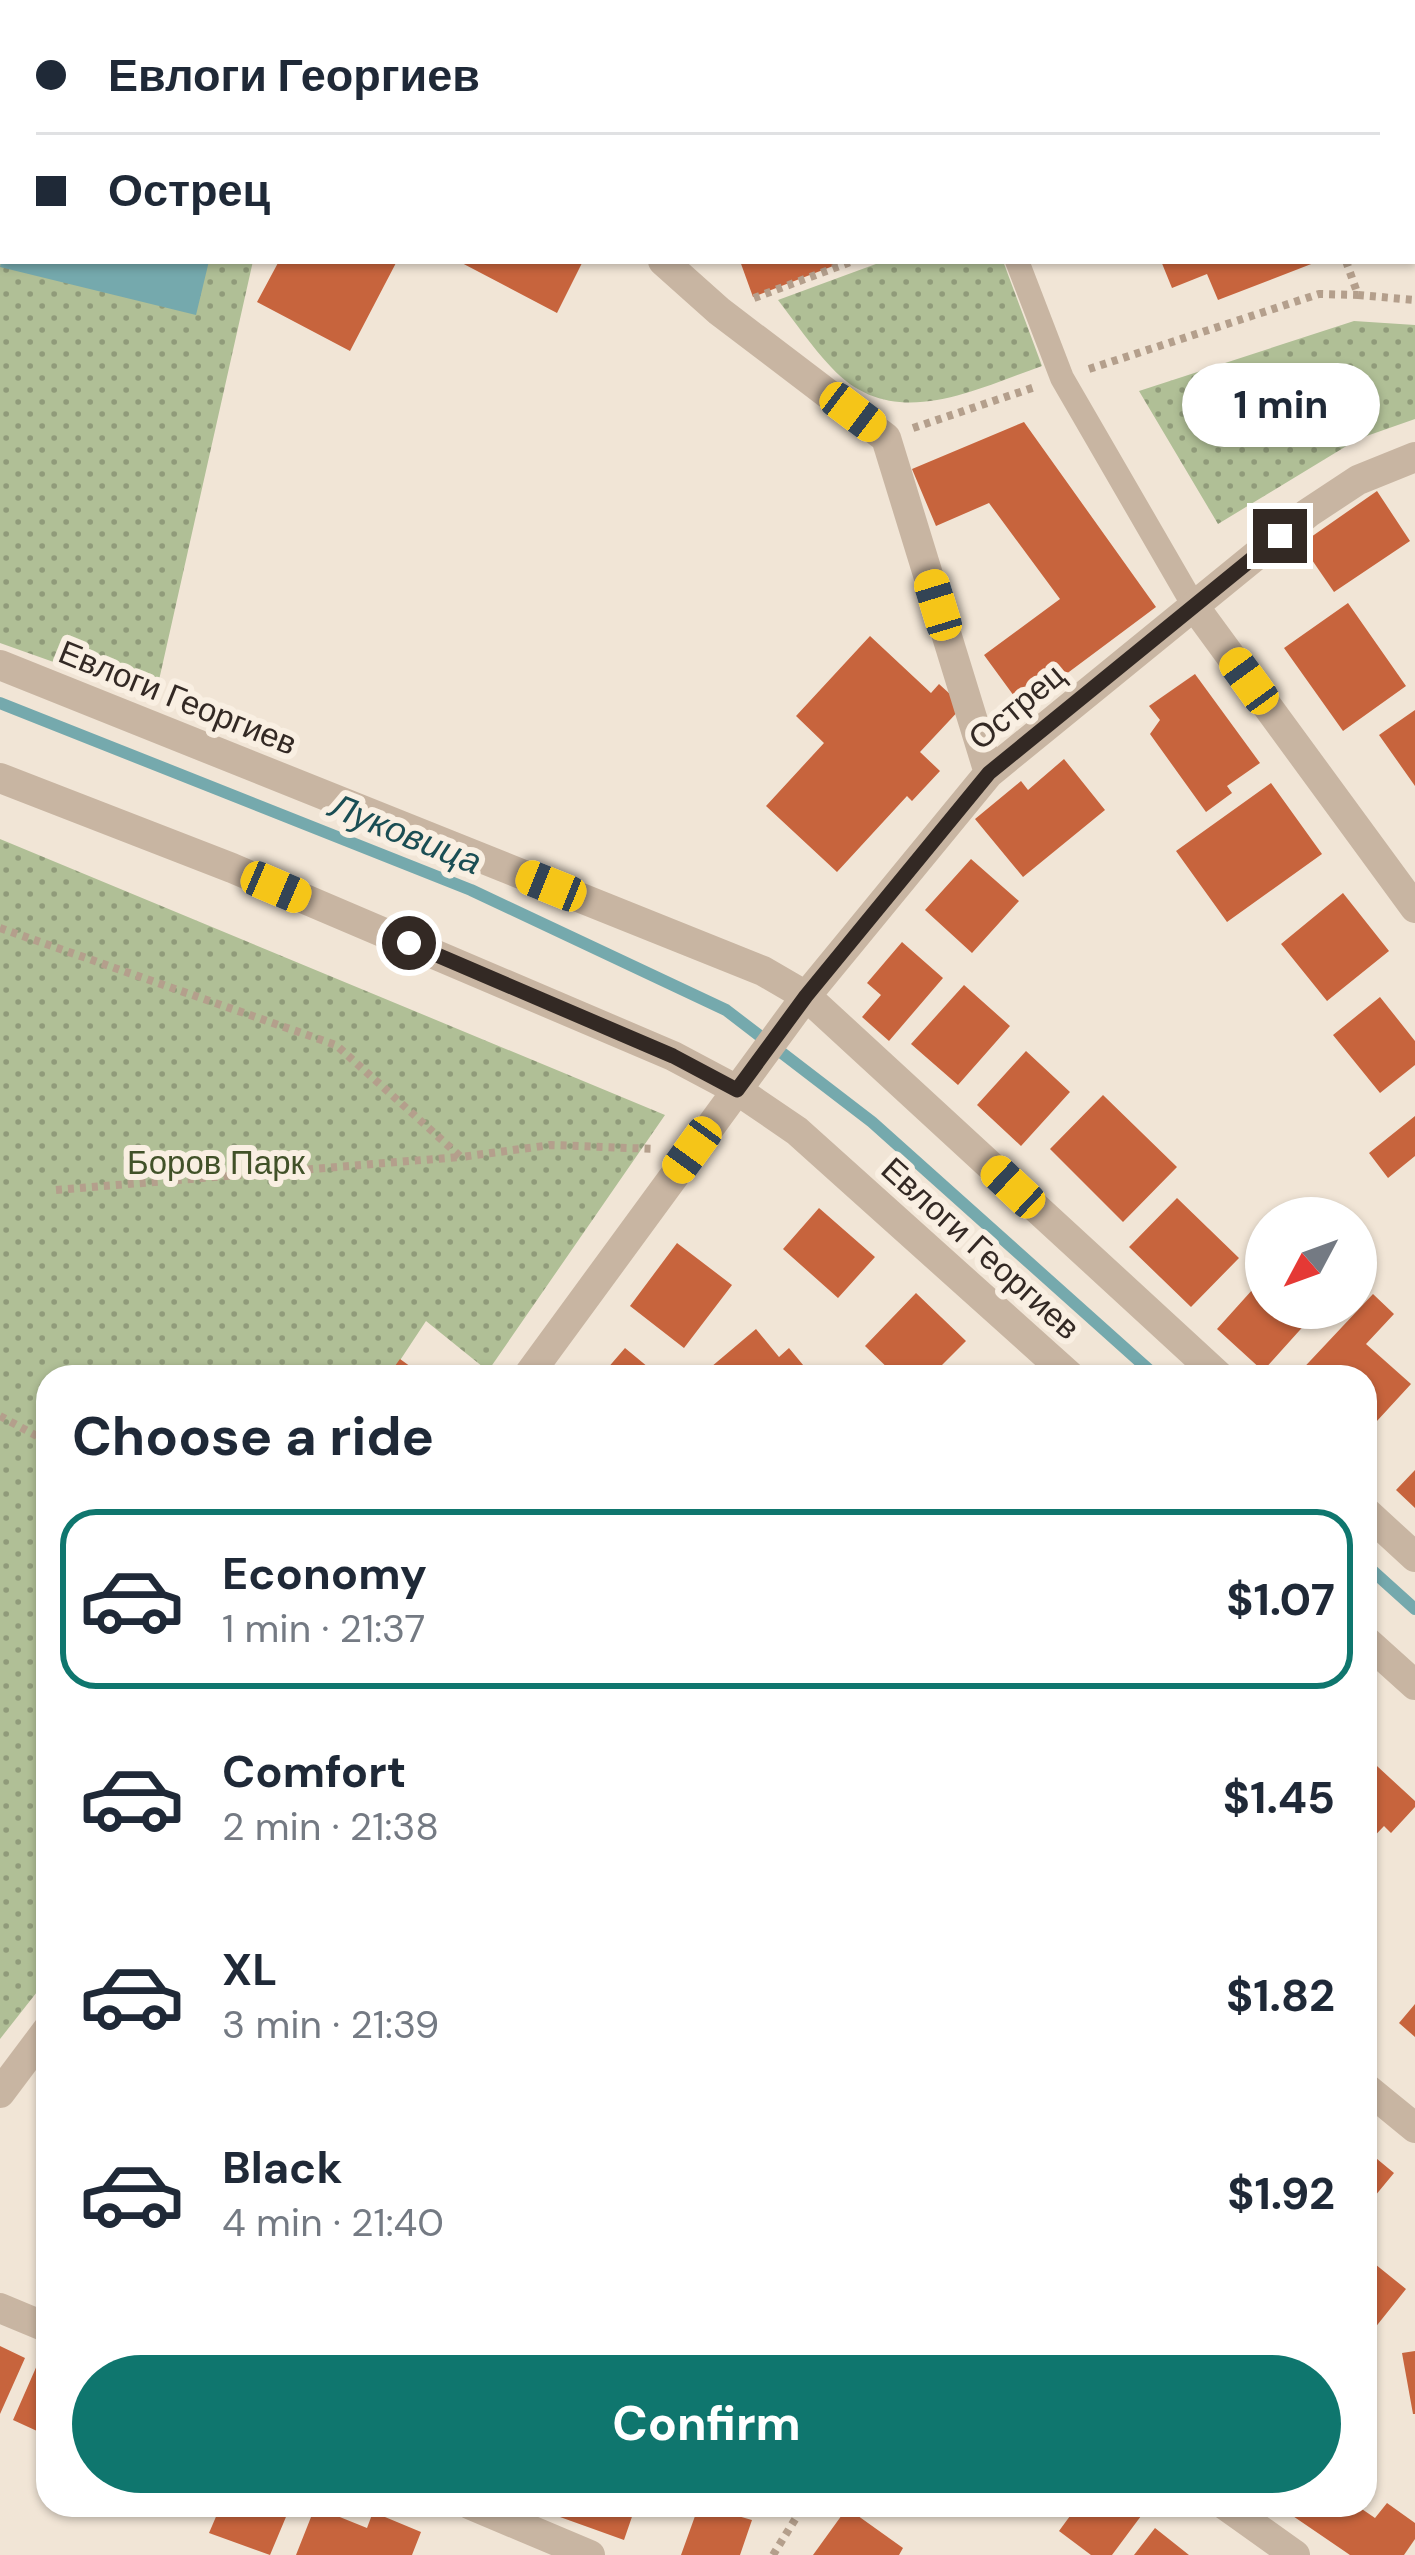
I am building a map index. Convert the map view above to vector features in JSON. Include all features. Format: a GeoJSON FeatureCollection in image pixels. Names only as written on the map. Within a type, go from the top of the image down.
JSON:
{"type":"FeatureCollection","features":[{"type":"Feature","properties":{"kind":"street"},"geometry":{"type":"LineString","coordinates":[[666,264],[719,311],[886,437],[989,773]]}},
{"type":"Feature","properties":{"kind":"street"},"geometry":{"type":"LineString","coordinates":[[1018,264],[1062,378],[1194,606],[1415,908]]}},
{"type":"Feature","properties":{"kind":"street","name":"Острец"},"geometry":{"type":"LineString","coordinates":[[536,1365],[806,996],[989,773],[1308,513],[1358,480],[1415,458]]}},
{"type":"Feature","properties":{"kind":"street","name":"Евлоги Георгиев"},"geometry":{"type":"LineString","coordinates":[[0,665],[763,970],[806,996],[1207,1365]]}},
{"type":"Feature","properties":{"kind":"street","name":"Евлоги Георгиев"},"geometry":{"type":"LineString","coordinates":[[0,778],[232,868],[673,1056],[737,1090],[797,1131],[1058,1365]]}},
{"type":"Feature","properties":{"kind":"street"},"geometry":{"type":"LineString","coordinates":[[1377,1521],[1415,1557]]}},
{"type":"Feature","properties":{"kind":"street"},"geometry":{"type":"LineString","coordinates":[[1377,1651],[1415,1685]]}},
{"type":"Feature","properties":{"kind":"street"},"geometry":{"type":"LineString","coordinates":[[0,2093],[36,2045]]}},
{"type":"Feature","properties":{"kind":"street"},"geometry":{"type":"LineString","coordinates":[[1377,2097],[1415,2128]]}},
{"type":"Feature","properties":{"kind":"street"},"geometry":{"type":"LineString","coordinates":[[0,2308],[36,2323]]}},
{"type":"Feature","properties":{"kind":"street"},"geometry":{"type":"LineString","coordinates":[[499,2517],[590,2555]]}},
{"type":"Feature","properties":{"kind":"street"},"geometry":{"type":"LineString","coordinates":[[1242,2517],[1295,2555]]}},
{"type":"Feature","properties":{"kind":"path"},"geometry":{"type":"LineString","coordinates":[[719,311],[846,264]]}},
{"type":"Feature","properties":{"kind":"path"},"geometry":{"type":"LineString","coordinates":[[1347,264],[1358,295]]}},
{"type":"Feature","properties":{"kind":"path"},"geometry":{"type":"LineString","coordinates":[[886,437],[1319,294],[1415,300]]}},
{"type":"Feature","properties":{"kind":"path"},"geometry":{"type":"LineString","coordinates":[[0,928],[336,1045],[461,1157]]}},
{"type":"Feature","properties":{"kind":"path"},"geometry":{"type":"LineString","coordinates":[[56,1190],[461,1157],[551,1145],[692,1150]]}},
{"type":"Feature","properties":{"kind":"path"},"geometry":{"type":"LineString","coordinates":[[0,1415],[36,1435]]}},
{"type":"Feature","properties":{"kind":"path"},"geometry":{"type":"LineString","coordinates":[[773,2555],[797,2517]]}},
{"type":"Feature","properties":{"kind":"green space"},"geometry":{"type":"Polygon","coordinates":[[[0,264],[252,264],[155,698],[0,643],[0,264]]]}},
{"type":"Feature","properties":{"kind":"green space"},"geometry":{"type":"Polygon","coordinates":[[[876,264],[1004,264],[1042,366],[933,401],[880,398],[855,387],[831,367],[778,300],[876,264]]]}},
{"type":"Feature","properties":{"kind":"green space"},"geometry":{"type":"Polygon","coordinates":[[[1354,321],[1415,325],[1415,419],[1358,439],[1218,524],[1139,391],[1354,321]]]}},
{"type":"Feature","properties":{"kind":"green space","name":"Боров Парк"},"geometry":{"type":"Polygon","coordinates":[[[0,839],[665,1115],[492,1365],[481,1365],[426,1321],[397,1365],[36,1365],[36,1993],[0,2039],[0,839]]]}},
{"type":"Feature","properties":{"kind":"water"},"geometry":{"type":"Polygon","coordinates":[[[1,264],[208,264],[196,315],[1,264]]]}},
{"type":"Feature","properties":{"kind":"building"},"geometry":{"type":"Polygon","coordinates":[[[277,264],[395,264],[350,351],[257,302],[277,264]]]}},
{"type":"Feature","properties":{"kind":"building"},"geometry":{"type":"Polygon","coordinates":[[[464,264],[582,264],[557,313],[464,264]]]}},
{"type":"Feature","properties":{"kind":"building"},"geometry":{"type":"Polygon","coordinates":[[[741,264],[838,264],[753,297],[741,264]]]}},
{"type":"Feature","properties":{"kind":"building"},"geometry":{"type":"Polygon","coordinates":[[[1162,264],[1311,264],[1218,300],[1207,274],[1172,288],[1162,264]]]}},
{"type":"Feature","properties":{"kind":"building"},"geometry":{"type":"Polygon","coordinates":[[[1024,422],[1156,607],[1022,707],[984,655],[1060,599],[989,503],[936,526],[912,469],[1024,422]]]}},
{"type":"Feature","properties":{"kind":"building"},"geometry":{"type":"Polygon","coordinates":[[[1377,491],[1410,541],[1334,592],[1301,544],[1377,491]]]}},
{"type":"Feature","properties":{"kind":"building"},"geometry":{"type":"Polygon","coordinates":[[[1348,603],[1406,686],[1343,731],[1284,648],[1348,603]]]}},
{"type":"Feature","properties":{"kind":"building"},"geometry":{"type":"Polygon","coordinates":[[[870,636],[931,693],[939,684],[963,706],[920,752],[940,771],[912,801],[907,796],[837,872],[766,806],[824,743],[796,716],[870,636]]]}},
{"type":"Feature","properties":{"kind":"building"},"geometry":{"type":"Polygon","coordinates":[[[1195,674],[1260,763],[1227,786],[1232,793],[1206,812],[1150,734],[1160,720],[1149,706],[1195,674]]]}},
{"type":"Feature","properties":{"kind":"building"},"geometry":{"type":"Polygon","coordinates":[[[1415,710],[1415,786],[1379,735],[1415,710]]]}},
{"type":"Feature","properties":{"kind":"building"},"geometry":{"type":"Polygon","coordinates":[[[1064,759],[1105,810],[1023,877],[975,819],[1021,781],[1028,790],[1064,759]]]}},
{"type":"Feature","properties":{"kind":"building"},"geometry":{"type":"Polygon","coordinates":[[[1271,783],[1322,854],[1227,922],[1176,851],[1271,783]]]}},
{"type":"Feature","properties":{"kind":"building"},"geometry":{"type":"Polygon","coordinates":[[[971,859],[1019,901],[972,953],[925,910],[971,859]]]}},
{"type":"Feature","properties":{"kind":"building"},"geometry":{"type":"Polygon","coordinates":[[[1343,893],[1389,951],[1327,1001],[1281,944],[1343,893]]]}},
{"type":"Feature","properties":{"kind":"building"},"geometry":{"type":"Polygon","coordinates":[[[902,942],[943,978],[889,1041],[862,1017],[881,995],[867,983],[902,942]]]}},
{"type":"Feature","properties":{"kind":"building"},"geometry":{"type":"Polygon","coordinates":[[[964,985],[1010,1026],[958,1085],[911,1044],[964,985]]]}},
{"type":"Feature","properties":{"kind":"building"},"geometry":{"type":"Polygon","coordinates":[[[1380,997],[1415,1041],[1415,1065],[1380,1093],[1333,1035],[1380,997]]]}},
{"type":"Feature","properties":{"kind":"building"},"geometry":{"type":"Polygon","coordinates":[[[1026,1051],[1070,1092],[1021,1146],[977,1105],[1026,1051]]]}},
{"type":"Feature","properties":{"kind":"building"},"geometry":{"type":"Polygon","coordinates":[[[1103,1095],[1177,1167],[1123,1222],[1050,1149],[1103,1095]]]}},
{"type":"Feature","properties":{"kind":"building"},"geometry":{"type":"Polygon","coordinates":[[[1415,1116],[1415,1156],[1388,1178],[1369,1153],[1415,1116]]]}},
{"type":"Feature","properties":{"kind":"building"},"geometry":{"type":"Polygon","coordinates":[[[1177,1198],[1239,1258],[1191,1307],[1129,1247],[1177,1198]]]}},
{"type":"Feature","properties":{"kind":"building"},"geometry":{"type":"Polygon","coordinates":[[[819,1208],[875,1257],[838,1298],[783,1249],[819,1208]]]}},
{"type":"Feature","properties":{"kind":"building"},"geometry":{"type":"Polygon","coordinates":[[[677,1243],[732,1285],[684,1348],[630,1306],[677,1243]]]}},
{"type":"Feature","properties":{"kind":"building"},"geometry":{"type":"Polygon","coordinates":[[[916,1293],[966,1341],[942,1365],[885,1365],[865,1346],[916,1293]]]}},
{"type":"Feature","properties":{"kind":"building"},"geometry":{"type":"Polygon","coordinates":[[[1245,1298],[1245,1329],[1301,1329],[1268,1365],[1256,1365],[1217,1329],[1245,1298]]]}},
{"type":"Feature","properties":{"kind":"building"},"geometry":{"type":"Polygon","coordinates":[[[1377,1298],[1394,1314],[1366,1344],[1411,1384],[1377,1421],[1377,1365],[1306,1365],[1340,1329],[1377,1329],[1377,1298]]]}},
{"type":"Feature","properties":{"kind":"building"},"geometry":{"type":"Polygon","coordinates":[[[756,1329],[779,1357],[789,1348],[803,1365],[713,1365],[756,1329]]]}},
{"type":"Feature","properties":{"kind":"building"},"geometry":{"type":"Polygon","coordinates":[[[625,1348],[646,1365],[610,1365],[625,1348]]]}},
{"type":"Feature","properties":{"kind":"building"},"geometry":{"type":"Polygon","coordinates":[[[1415,1470],[1415,1508],[1396,1490],[1415,1470]]]}},
{"type":"Feature","properties":{"kind":"building"},"geometry":{"type":"Polygon","coordinates":[[[1377,1766],[1415,1801],[1391,1833],[1384,1826],[1377,1833],[1377,1766]]]}},
{"type":"Feature","properties":{"kind":"building"},"geometry":{"type":"Polygon","coordinates":[[[1415,2004],[1415,2037],[1399,2023],[1415,2004]]]}},
{"type":"Feature","properties":{"kind":"building"},"geometry":{"type":"Polygon","coordinates":[[[1377,2159],[1394,2173],[1377,2194],[1377,2159]]]}},
{"type":"Feature","properties":{"kind":"building"},"geometry":{"type":"Polygon","coordinates":[[[1377,2266],[1406,2289],[1377,2325],[1377,2266]]]}},
{"type":"Feature","properties":{"kind":"building"},"geometry":{"type":"Polygon","coordinates":[[[0,2346],[25,2358],[0,2414],[0,2346]]]}},
{"type":"Feature","properties":{"kind":"building"},"geometry":{"type":"Polygon","coordinates":[[[1415,2351],[1415,2414],[1413,2414],[1402,2353],[1415,2351]]]}},
{"type":"Feature","properties":{"kind":"building"},"geometry":{"type":"Polygon","coordinates":[[[36,2368],[36,2431],[13,2420],[36,2368]]]}},
{"type":"Feature","properties":{"kind":"building"},"geometry":{"type":"Polygon","coordinates":[[[1387,2503],[1415,2523],[1415,2539],[1404,2555],[1350,2555],[1294,2517],[1375,2518],[1387,2503]]]}},
{"type":"Feature","properties":{"kind":"building"},"geometry":{"type":"Polygon","coordinates":[[[216,2517],[286,2517],[270,2555],[209,2533],[216,2517]]]}},
{"type":"Feature","properties":{"kind":"building"},"geometry":{"type":"Polygon","coordinates":[[[311,2517],[340,2517],[367,2528],[371,2517],[385,2517],[421,2532],[412,2555],[296,2555],[311,2517]]]}},
{"type":"Feature","properties":{"kind":"building"},"geometry":{"type":"Polygon","coordinates":[[[560,2517],[632,2517],[624,2540],[560,2517]]]}},
{"type":"Feature","properties":{"kind":"building"},"geometry":{"type":"Polygon","coordinates":[[[695,2517],[752,2520],[740,2555],[681,2555],[695,2517]]]}},
{"type":"Feature","properties":{"kind":"building"},"geometry":{"type":"Polygon","coordinates":[[[840,2517],[860,2517],[903,2548],[899,2555],[813,2555],[840,2517]]]}},
{"type":"Feature","properties":{"kind":"building"},"geometry":{"type":"Polygon","coordinates":[[[1069,2517],[1140,2517],[1112,2555],[1091,2555],[1059,2531],[1069,2517]]]}},
{"type":"Feature","properties":{"kind":"building"},"geometry":{"type":"Polygon","coordinates":[[[1155,2528],[1189,2555],[1134,2555],[1155,2528]]]}},
{"type":"Feature","properties":{"kind":"waterway","name":"Луковица"},"geometry":{"type":"LineString","coordinates":[[0,703],[471,890],[726,1010],[872,1122],[1144,1365]]}},
{"type":"Feature","properties":{"kind":"waterway","name":"Луковица"},"geometry":{"type":"LineString","coordinates":[[1377,1575],[1415,1609]]}},
{"type":"Feature","properties":{"kind":"route"},"geometry":{"type":"LineString","coordinates":[[409,943],[673,1056],[737,1090],[806,996],[989,773],[1280,536]]}}]}
